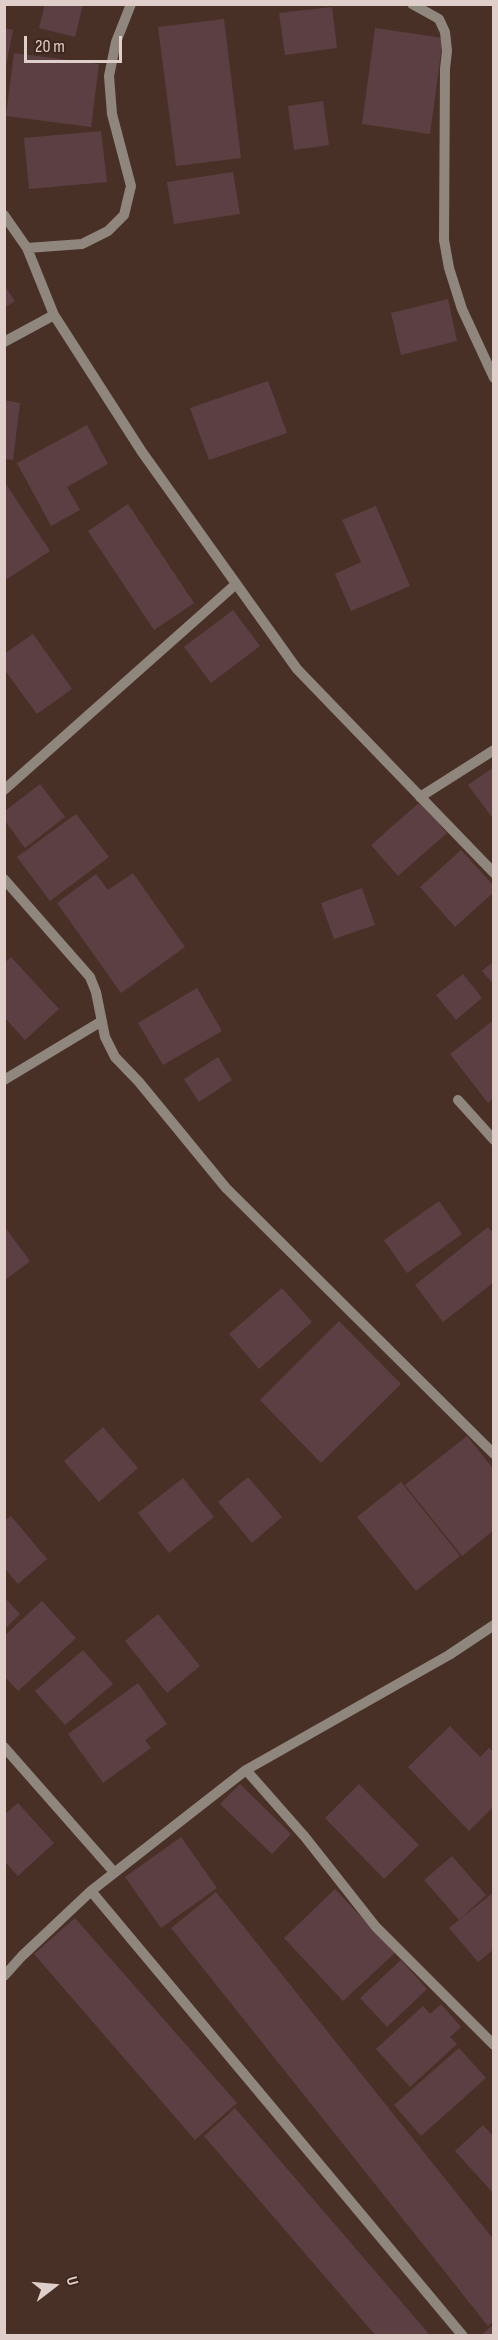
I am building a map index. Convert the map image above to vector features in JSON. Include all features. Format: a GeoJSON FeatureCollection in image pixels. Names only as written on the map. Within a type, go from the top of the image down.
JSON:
{"type":"FeatureCollection","features":[{"type":"Feature","properties":{"kind":"street"},"geometry":{"type":"LineString","coordinates":[[27,248],[82,244],[108,231],[124,215],[131,186],[112,114],[109,76],[116,42],[131,4]]}},
{"type":"Feature","properties":{"kind":"street"},"geometry":{"type":"LineString","coordinates":[[411,4],[439,19],[445,32],[447,51],[444,240],[449,268],[462,309],[494,378]]}},
{"type":"Feature","properties":{"kind":"street"},"geometry":{"type":"LineString","coordinates":[[4,216],[27,248],[54,315],[142,452],[297,669],[494,873]]}},
{"type":"Feature","properties":{"kind":"street"},"geometry":{"type":"LineString","coordinates":[[4,342],[54,315]]}},
{"type":"Feature","properties":{"kind":"street"},"geometry":{"type":"LineString","coordinates":[[4,790],[236,584]]}},
{"type":"Feature","properties":{"kind":"street"},"geometry":{"type":"LineString","coordinates":[[420,797],[494,750]]}},
{"type":"Feature","properties":{"kind":"street"},"geometry":{"type":"LineString","coordinates":[[4,879],[90,977],[96,992],[105,1037],[115,1057],[139,1082],[226,1188],[494,1454]]}},
{"type":"Feature","properties":{"kind":"street"},"geometry":{"type":"LineString","coordinates":[[4,1080],[102,1021]]}},
{"type":"Feature","properties":{"kind":"street"},"geometry":{"type":"LineString","coordinates":[[458,1100],[494,1140]]}},
{"type":"Feature","properties":{"kind":"street"},"geometry":{"type":"LineString","coordinates":[[4,1976],[91,1891],[246,1770],[449,1655],[494,1625]]}},
{"type":"Feature","properties":{"kind":"street"},"geometry":{"type":"LineString","coordinates":[[4,1747],[114,1872]]}},
{"type":"Feature","properties":{"kind":"street"},"geometry":{"type":"LineString","coordinates":[[246,1770],[305,1837],[376,1927],[494,2045]]}},
{"type":"Feature","properties":{"kind":"street"},"geometry":{"type":"LineString","coordinates":[[91,1891],[463,2336]]}},
{"type":"Feature","properties":{"kind":"building"},"geometry":{"type":"Polygon","coordinates":[[[45,4],[83,4],[75,37],[39,28],[45,4]]]}},
{"type":"Feature","properties":{"kind":"building"},"geometry":{"type":"Polygon","coordinates":[[[332,7],[337,48],[285,55],[279,13],[332,7]]]}},
{"type":"Feature","properties":{"kind":"building"},"geometry":{"type":"Polygon","coordinates":[[[224,19],[241,158],[176,166],[158,27],[224,19]]]}},
{"type":"Feature","properties":{"kind":"building"},"geometry":{"type":"Polygon","coordinates":[[[4,28],[13,30],[6,66],[4,66],[4,28]]]}},
{"type":"Feature","properties":{"kind":"building"},"geometry":{"type":"Polygon","coordinates":[[[375,28],[443,38],[430,134],[362,124],[375,28]]]}},
{"type":"Feature","properties":{"kind":"building"},"geometry":{"type":"Polygon","coordinates":[[[14,53],[99,64],[91,127],[6,116],[14,53]]]}},
{"type":"Feature","properties":{"kind":"building"},"geometry":{"type":"Polygon","coordinates":[[[323,101],[329,145],[294,150],[288,106],[323,101]]]}},
{"type":"Feature","properties":{"kind":"building"},"geometry":{"type":"Polygon","coordinates":[[[101,131],[107,182],[29,189],[24,138],[101,131]]]}},
{"type":"Feature","properties":{"kind":"building"},"geometry":{"type":"Polygon","coordinates":[[[233,172],[240,214],[174,224],[167,182],[233,172]]]}},
{"type":"Feature","properties":{"kind":"building"},"geometry":{"type":"Polygon","coordinates":[[[4,285],[15,301],[4,308],[4,285]]]}},
{"type":"Feature","properties":{"kind":"building"},"geometry":{"type":"Polygon","coordinates":[[[448,299],[457,341],[401,355],[391,313],[448,299]]]}},
{"type":"Feature","properties":{"kind":"building"},"geometry":{"type":"Polygon","coordinates":[[[268,381],[287,433],[209,460],[190,408],[268,381]]]}},
{"type":"Feature","properties":{"kind":"building"},"geometry":{"type":"Polygon","coordinates":[[[4,400],[20,403],[13,460],[4,459],[4,400]]]}},
{"type":"Feature","properties":{"kind":"building"},"geometry":{"type":"Polygon","coordinates":[[[87,425],[108,464],[67,487],[80,510],[51,526],[17,463],[87,425]]]}},
{"type":"Feature","properties":{"kind":"building"},"geometry":{"type":"Polygon","coordinates":[[[4,481],[50,551],[4,581],[4,481]]]}},
{"type":"Feature","properties":{"kind":"building"},"geometry":{"type":"Polygon","coordinates":[[[128,504],[194,603],[154,630],[88,531],[128,504]]]}},
{"type":"Feature","properties":{"kind":"building"},"geometry":{"type":"Polygon","coordinates":[[[376,506],[410,586],[351,611],[335,574],[361,562],[342,520],[376,506]]]}},
{"type":"Feature","properties":{"kind":"building"},"geometry":{"type":"Polygon","coordinates":[[[233,610],[260,646],[211,683],[184,647],[233,610]]]}},
{"type":"Feature","properties":{"kind":"building"},"geometry":{"type":"Polygon","coordinates":[[[33,634],[72,689],[37,714],[4,669],[4,654],[33,634]]]}},
{"type":"Feature","properties":{"kind":"building"},"geometry":{"type":"Polygon","coordinates":[[[494,767],[494,820],[468,785],[494,767]]]}},
{"type":"Feature","properties":{"kind":"building"},"geometry":{"type":"Polygon","coordinates":[[[40,784],[65,817],[25,848],[5,821],[5,811],[40,784]]]}},
{"type":"Feature","properties":{"kind":"building"},"geometry":{"type":"Polygon","coordinates":[[[420,802],[447,833],[398,876],[371,845],[420,802]]]}},
{"type":"Feature","properties":{"kind":"building"},"geometry":{"type":"Polygon","coordinates":[[[76,814],[109,857],[50,901],[17,857],[76,814]]]}},
{"type":"Feature","properties":{"kind":"building"},"geometry":{"type":"Polygon","coordinates":[[[461,850],[494,886],[494,892],[455,927],[420,887],[461,850]]]}},
{"type":"Feature","properties":{"kind":"building"},"geometry":{"type":"Polygon","coordinates":[[[133,873],[185,947],[121,993],[57,903],[96,874],[108,890],[133,873]]]}},
{"type":"Feature","properties":{"kind":"building"},"geometry":{"type":"Polygon","coordinates":[[[362,888],[375,925],[334,939],[321,903],[362,888]]]}},
{"type":"Feature","properties":{"kind":"building"},"geometry":{"type":"Polygon","coordinates":[[[11,957],[59,1009],[25,1040],[4,1017],[4,963],[11,957]]]}},
{"type":"Feature","properties":{"kind":"building"},"geometry":{"type":"Polygon","coordinates":[[[494,961],[494,985],[482,971],[494,961]]]}},
{"type":"Feature","properties":{"kind":"building"},"geometry":{"type":"Polygon","coordinates":[[[463,974],[482,998],[456,1020],[436,995],[463,974]]]}},
{"type":"Feature","properties":{"kind":"building"},"geometry":{"type":"Polygon","coordinates":[[[197,988],[222,1031],[163,1065],[138,1023],[197,988]]]}},
{"type":"Feature","properties":{"kind":"building"},"geometry":{"type":"Polygon","coordinates":[[[494,1020],[494,1098],[488,1103],[450,1054],[494,1020]]]}},
{"type":"Feature","properties":{"kind":"building"},"geometry":{"type":"Polygon","coordinates":[[[218,1057],[232,1080],[199,1102],[184,1079],[218,1057]]]}},
{"type":"Feature","properties":{"kind":"building"},"geometry":{"type":"Polygon","coordinates":[[[439,1201],[462,1234],[407,1273],[384,1240],[439,1201]]]}},
{"type":"Feature","properties":{"kind":"building"},"geometry":{"type":"Polygon","coordinates":[[[4,1226],[30,1261],[4,1281],[4,1226]]]}},
{"type":"Feature","properties":{"kind":"building"},"geometry":{"type":"Polygon","coordinates":[[[488,1227],[494,1234],[494,1282],[443,1322],[415,1285],[488,1227]]]}},
{"type":"Feature","properties":{"kind":"building"},"geometry":{"type":"Polygon","coordinates":[[[282,1288],[312,1322],[259,1369],[229,1334],[282,1288]]]}},
{"type":"Feature","properties":{"kind":"building"},"geometry":{"type":"Polygon","coordinates":[[[339,1321],[401,1384],[321,1463],[260,1400],[339,1321]]]}},
{"type":"Feature","properties":{"kind":"building"},"geometry":{"type":"Polygon","coordinates":[[[103,1427],[138,1468],[99,1502],[64,1461],[103,1427]]]}},
{"type":"Feature","properties":{"kind":"building"},"geometry":{"type":"Polygon","coordinates":[[[467,1436],[494,1470],[494,1530],[462,1556],[405,1485],[467,1436]]]}},
{"type":"Feature","properties":{"kind":"building"},"geometry":{"type":"Polygon","coordinates":[[[248,1477],[282,1517],[252,1543],[218,1502],[248,1477]]]}},
{"type":"Feature","properties":{"kind":"building"},"geometry":{"type":"Polygon","coordinates":[[[183,1478],[214,1517],[169,1553],[138,1513],[183,1478]]]}},
{"type":"Feature","properties":{"kind":"building"},"geometry":{"type":"Polygon","coordinates":[[[401,1482],[460,1556],[416,1591],[357,1517],[401,1482]]]}},
{"type":"Feature","properties":{"kind":"building"},"geometry":{"type":"Polygon","coordinates":[[[11,1516],[47,1559],[18,1584],[6,1570],[4,1571],[4,1521],[11,1516]]]}},
{"type":"Feature","properties":{"kind":"building"},"geometry":{"type":"Polygon","coordinates":[[[4,1597],[20,1614],[4,1630],[4,1597]]]}},
{"type":"Feature","properties":{"kind":"building"},"geometry":{"type":"Polygon","coordinates":[[[42,1601],[76,1638],[18,1691],[4,1676],[4,1636],[42,1601]]]}},
{"type":"Feature","properties":{"kind":"building"},"geometry":{"type":"Polygon","coordinates":[[[158,1614],[200,1666],[167,1693],[125,1641],[158,1614]]]}},
{"type":"Feature","properties":{"kind":"building"},"geometry":{"type":"Polygon","coordinates":[[[83,1650],[113,1684],[65,1725],[35,1691],[83,1650]]]}},
{"type":"Feature","properties":{"kind":"building"},"geometry":{"type":"Polygon","coordinates":[[[138,1683],[167,1724],[145,1740],[151,1748],[103,1783],[68,1734],[138,1683]]]}},
{"type":"Feature","properties":{"kind":"building"},"geometry":{"type":"Polygon","coordinates":[[[450,1726],[480,1757],[489,1748],[494,1752],[494,1806],[469,1831],[408,1767],[450,1726]]]}},
{"type":"Feature","properties":{"kind":"building"},"geometry":{"type":"Polygon","coordinates":[[[240,1784],[291,1834],[272,1854],[220,1804],[240,1784]]]}},
{"type":"Feature","properties":{"kind":"building"},"geometry":{"type":"Polygon","coordinates":[[[359,1784],[419,1845],[384,1879],[325,1818],[359,1784]]]}},
{"type":"Feature","properties":{"kind":"building"},"geometry":{"type":"Polygon","coordinates":[[[18,1803],[54,1843],[18,1876],[4,1861],[4,1815],[18,1803]]]}},
{"type":"Feature","properties":{"kind":"building"},"geometry":{"type":"Polygon","coordinates":[[[181,1837],[217,1888],[161,1928],[125,1877],[181,1837]]]}},
{"type":"Feature","properties":{"kind":"building"},"geometry":{"type":"Polygon","coordinates":[[[452,1856],[486,1895],[459,1920],[424,1880],[452,1856]]]}},
{"type":"Feature","properties":{"kind":"building"},"geometry":{"type":"Polygon","coordinates":[[[335,1889],[395,1953],[343,2001],[284,1938],[335,1889]]]}},
{"type":"Feature","properties":{"kind":"building"},"geometry":{"type":"Polygon","coordinates":[[[216,1892],[494,2240],[494,2321],[488,2326],[171,1928],[216,1892]]]}},
{"type":"Feature","properties":{"kind":"building"},"geometry":{"type":"Polygon","coordinates":[[[494,1892],[494,1949],[478,1962],[449,1928],[494,1892]]]}},
{"type":"Feature","properties":{"kind":"building"},"geometry":{"type":"Polygon","coordinates":[[[75,1918],[237,2103],[195,2140],[34,1954],[75,1918]]]}},
{"type":"Feature","properties":{"kind":"building"},"geometry":{"type":"Polygon","coordinates":[[[401,1960],[427,1989],[387,2027],[360,1998],[401,1960]]]}},
{"type":"Feature","properties":{"kind":"building"},"geometry":{"type":"Polygon","coordinates":[[[441,2004],[461,2027],[450,2037],[457,2044],[410,2087],[376,2049],[423,2006],[430,2014],[441,2004]]]}},
{"type":"Feature","properties":{"kind":"building"},"geometry":{"type":"Polygon","coordinates":[[[459,2048],[486,2078],[421,2136],[394,2105],[459,2048]]]}},
{"type":"Feature","properties":{"kind":"building"},"geometry":{"type":"Polygon","coordinates":[[[235,2108],[429,2334],[427,2336],[376,2336],[204,2136],[235,2108]]]}},
{"type":"Feature","properties":{"kind":"building"},"geometry":{"type":"Polygon","coordinates":[[[483,2125],[494,2137],[494,2194],[455,2151],[483,2125]]]}},
{"type":"Feature","properties":{"kind":"building"},"geometry":{"type":"Polygon","coordinates":[[[494,2324],[494,2336],[480,2336],[494,2324]]]}}]}
